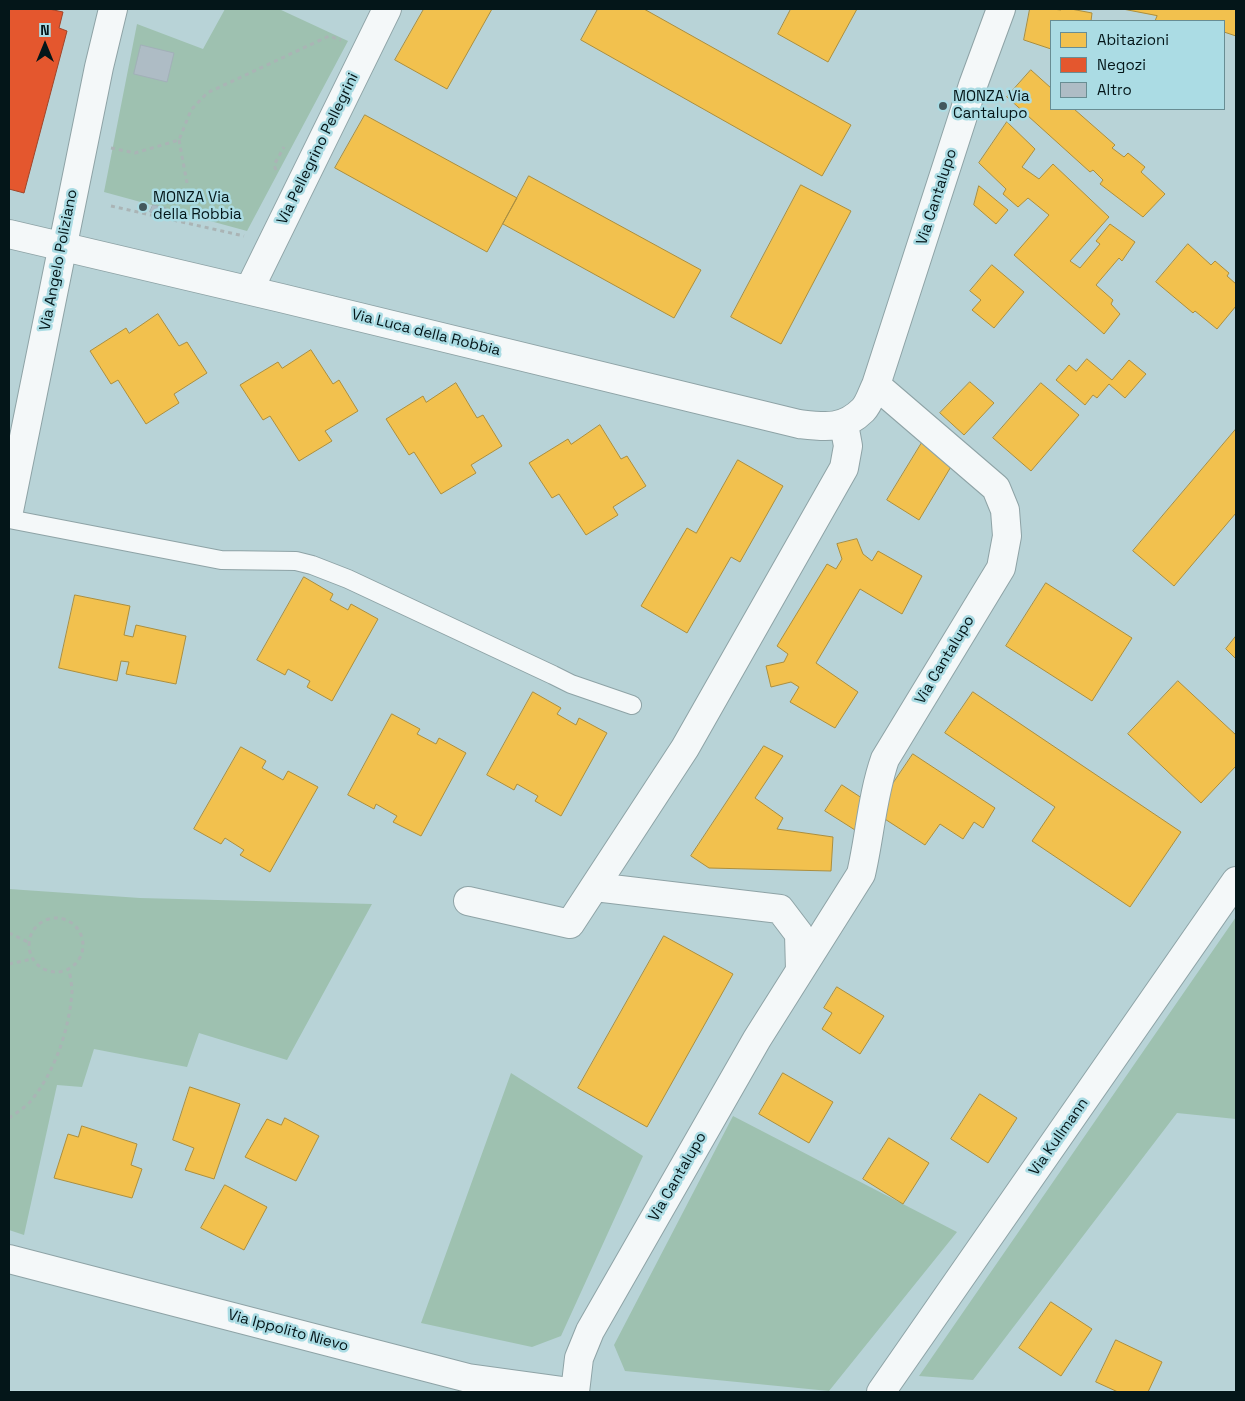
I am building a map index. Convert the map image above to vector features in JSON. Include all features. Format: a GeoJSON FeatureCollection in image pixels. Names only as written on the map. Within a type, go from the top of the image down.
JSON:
{"type":"FeatureCollection","features":[{"type":"Feature","properties":{"kind":"street","name":"Via Angelo Poliziano"},"geometry":{"type":"LineString","coordinates":[[9,511],[83,143],[113,9]]}},
{"type":"Feature","properties":{"kind":"street","name":"Via Pellegrino Pellegrini"},"geometry":{"type":"LineString","coordinates":[[250,290],[387,9]]}},
{"type":"Feature","properties":{"kind":"street","name":"Via Cantalupo"},"geometry":{"type":"LineString","coordinates":[[844,424],[864,409],[876,386],[973,85],[1001,9]]}},
{"type":"Feature","properties":{"kind":"street","name":"Via Luca della Robbia"},"geometry":{"type":"LineString","coordinates":[[9,234],[250,290],[799,424],[822,427],[844,424]]}},
{"type":"Feature","properties":{"kind":"street","name":"Via Cantalupo"},"geometry":{"type":"LineString","coordinates":[[575,1392],[579,1358],[590,1331],[752,1048],[861,874],[879,775],[885,759],[1001,568],[1007,536],[1005,510],[996,488],[876,386]]}},
{"type":"Feature","properties":{"kind":"street"},"geometry":{"type":"LineString","coordinates":[[468,900],[570,924],[685,748],[844,468],[848,446],[844,424]]}},
{"type":"Feature","properties":{"kind":"street","name":"Via Kullmann"},"geometry":{"type":"LineString","coordinates":[[881,1392],[1236,881]]}},
{"type":"Feature","properties":{"kind":"street"},"geometry":{"type":"LineString","coordinates":[[594,887],[780,910],[799,934],[800,970]]}},
{"type":"Feature","properties":{"kind":"street","name":"Via Ippolito Nievo"},"geometry":{"type":"LineString","coordinates":[[9,1259],[468,1378],[570,1392]]}},
{"type":"Feature","properties":{"kind":"lane"},"geometry":{"type":"LineString","coordinates":[[9,519],[221,560],[296,561],[312,564],[348,579],[571,684],[632,705]]}},
{"type":"Feature","properties":{"kind":"path"},"geometry":{"type":"LineString","coordinates":[[187,183],[180,140],[191,110],[206,93],[329,36],[345,42]]}},
{"type":"Feature","properties":{"kind":"path"},"geometry":{"type":"LineString","coordinates":[[83,143],[135,153],[180,140]]}},
{"type":"Feature","properties":{"kind":"path"},"geometry":{"type":"LineString","coordinates":[[277,173],[274,165],[288,140]]}},
{"type":"Feature","properties":{"kind":"path"},"geometry":{"type":"LineString","coordinates":[[111,206],[244,236],[249,234]]}},
{"type":"Feature","properties":{"kind":"path"},"geometry":{"type":"LineString","coordinates":[[47,919],[66,920],[77,928],[83,942],[81,956],[69,969],[54,973],[43,970],[32,959],[28,942],[32,932],[47,919]]}},
{"type":"Feature","properties":{"kind":"path"},"geometry":{"type":"LineString","coordinates":[[9,933],[28,942]]}},
{"type":"Feature","properties":{"kind":"path"},"geometry":{"type":"LineString","coordinates":[[9,964],[32,959]]}},
{"type":"Feature","properties":{"kind":"path"},"geometry":{"type":"LineString","coordinates":[[9,1118],[29,1103],[46,1078],[61,1047],[72,990],[69,969]]}},
{"type":"Feature","properties":{"kind":"green space"},"geometry":{"type":"Polygon","coordinates":[[[225,9],[279,9],[348,41],[247,231],[104,192],[137,24],[203,49],[225,9]]]}},
{"type":"Feature","properties":{"kind":"green space"},"geometry":{"type":"Polygon","coordinates":[[[9,889],[140,898],[372,904],[287,1060],[199,1033],[187,1067],[94,1049],[82,1087],[57,1085],[24,1235],[9,1230],[9,889]]]}},
{"type":"Feature","properties":{"kind":"green space"},"geometry":{"type":"Polygon","coordinates":[[[1236,917],[1236,1119],[1177,1113],[973,1380],[919,1376],[1236,917]]]}},
{"type":"Feature","properties":{"kind":"green space"},"geometry":{"type":"Polygon","coordinates":[[[511,1073],[643,1156],[561,1336],[532,1347],[421,1323],[511,1073]]]}},
{"type":"Feature","properties":{"kind":"green space"},"geometry":{"type":"Polygon","coordinates":[[[733,1116],[957,1232],[829,1391],[625,1371],[614,1345],[733,1116]]]}},
{"type":"Feature","properties":{"kind":"building: Abitazioni"},"geometry":{"type":"Polygon","coordinates":[[[424,9],[492,9],[447,89],[395,60],[424,9]]]}},
{"type":"Feature","properties":{"kind":"building: Abitazioni"},"geometry":{"type":"Polygon","coordinates":[[[598,9],[644,9],[851,125],[822,176],[581,40],[598,9]]]}},
{"type":"Feature","properties":{"kind":"building: Abitazioni"},"geometry":{"type":"Polygon","coordinates":[[[791,9],[857,9],[828,62],[778,34],[791,9]]]}},
{"type":"Feature","properties":{"kind":"building: Abitazioni"},"geometry":{"type":"Polygon","coordinates":[[[1030,9],[1071,9],[1092,13],[1091,20],[1050,20],[1050,49],[1024,40],[1030,9]]]}},
{"type":"Feature","properties":{"kind":"building: Abitazioni"},"geometry":{"type":"Polygon","coordinates":[[[1123,9],[1236,9],[1236,36],[1225,32],[1225,20],[1155,20],[1157,16],[1123,9]]]}},
{"type":"Feature","properties":{"kind":"building: Abitazioni"},"geometry":{"type":"Polygon","coordinates":[[[1031,70],[1050,87],[1050,110],[1075,110],[1115,145],[1112,148],[1124,157],[1128,153],[1145,167],[1141,172],[1165,194],[1143,217],[1100,184],[1103,180],[1093,170],[1090,172],[1007,97],[1031,70]]]}},
{"type":"Feature","properties":{"kind":"building: Abitazioni"},"geometry":{"type":"Polygon","coordinates":[[[365,115],[517,198],[487,252],[335,168],[365,115]]]}},
{"type":"Feature","properties":{"kind":"building: Abitazioni"},"geometry":{"type":"Polygon","coordinates":[[[1007,122],[1035,149],[1022,167],[1039,179],[1053,164],[1109,217],[1070,261],[1080,268],[1100,244],[1096,241],[1110,224],[1135,242],[1122,261],[1119,258],[1096,285],[1113,300],[1111,304],[1120,314],[1104,334],[1014,255],[1049,215],[1028,198],[1018,207],[1003,194],[1006,189],[979,163],[1007,122]]]}},
{"type":"Feature","properties":{"kind":"building: Abitazioni"},"geometry":{"type":"Polygon","coordinates":[[[529,176],[701,270],[674,318],[503,224],[529,176]]]}},
{"type":"Feature","properties":{"kind":"building: Abitazioni"},"geometry":{"type":"Polygon","coordinates":[[[801,185],[851,211],[781,344],[731,317],[801,185]]]}},
{"type":"Feature","properties":{"kind":"building: Abitazioni"},"geometry":{"type":"Polygon","coordinates":[[[979,186],[1008,210],[996,224],[974,205],[979,186]]]}},
{"type":"Feature","properties":{"kind":"building: Abitazioni"},"geometry":{"type":"Polygon","coordinates":[[[1188,244],[1211,265],[1215,261],[1229,273],[1227,276],[1236,284],[1236,306],[1217,329],[1195,311],[1193,313],[1156,282],[1188,244]]]}},
{"type":"Feature","properties":{"kind":"building: Abitazioni"},"geometry":{"type":"Polygon","coordinates":[[[992,265],[1024,292],[994,328],[972,310],[981,300],[970,291],[992,265]]]}},
{"type":"Feature","properties":{"kind":"building: Abitazioni"},"geometry":{"type":"Polygon","coordinates":[[[158,314],[179,346],[187,342],[207,373],[174,394],[179,403],[146,424],[118,380],[111,384],[90,351],[126,328],[129,333],[158,314]]]}},
{"type":"Feature","properties":{"kind":"building: Abitazioni"},"geometry":{"type":"Polygon","coordinates":[[[311,350],[333,384],[339,380],[358,411],[325,431],[332,441],[299,461],[270,416],[263,420],[240,385],[278,362],[282,368],[311,350]]]}},
{"type":"Feature","properties":{"kind":"building: Abitazioni"},"geometry":{"type":"Polygon","coordinates":[[[1087,359],[1112,380],[1129,360],[1146,374],[1125,398],[1109,384],[1097,398],[1093,395],[1085,405],[1056,380],[1069,365],[1076,371],[1087,359]]]}},
{"type":"Feature","properties":{"kind":"building: Abitazioni"},"geometry":{"type":"Polygon","coordinates":[[[970,382],[994,403],[964,435],[940,413],[970,382]]]}},
{"type":"Feature","properties":{"kind":"building: Abitazioni"},"geometry":{"type":"Polygon","coordinates":[[[456,383],[477,418],[483,415],[502,446],[471,465],[476,473],[441,494],[414,452],[409,455],[386,419],[423,396],[426,402],[456,383]]]}},
{"type":"Feature","properties":{"kind":"building: Abitazioni"},"geometry":{"type":"Polygon","coordinates":[[[1041,383],[1079,415],[1031,471],[993,438],[1041,383]]]}},
{"type":"Feature","properties":{"kind":"building: Abitazioni"},"geometry":{"type":"Polygon","coordinates":[[[600,425],[621,459],[627,456],[646,486],[613,507],[618,515],[586,535],[559,494],[552,498],[529,463],[568,439],[571,444],[600,425]]]}},
{"type":"Feature","properties":{"kind":"building: Abitazioni"},"geometry":{"type":"Polygon","coordinates":[[[1236,429],[1236,513],[1174,586],[1133,551],[1236,429]]]}},
{"type":"Feature","properties":{"kind":"building: Abitazioni"},"geometry":{"type":"Polygon","coordinates":[[[923,441],[955,460],[919,520],[887,500],[923,441]]]}},
{"type":"Feature","properties":{"kind":"building: Abitazioni"},"geometry":{"type":"Polygon","coordinates":[[[738,460],[783,486],[740,562],[731,557],[687,633],[641,606],[687,528],[696,533],[738,460]]]}},
{"type":"Feature","properties":{"kind":"building: Abitazioni"},"geometry":{"type":"Polygon","coordinates":[[[857,539],[863,554],[872,561],[878,551],[922,576],[902,614],[860,589],[816,663],[858,692],[835,728],[790,702],[799,687],[791,682],[771,687],[766,666],[784,662],[788,654],[777,646],[827,564],[836,569],[842,559],[837,544],[857,539]]]}},
{"type":"Feature","properties":{"kind":"building: Abitazioni"},"geometry":{"type":"Polygon","coordinates":[[[304,577],[333,594],[330,600],[348,610],[351,604],[378,619],[332,701],[307,687],[310,681],[288,669],[285,675],[257,660],[304,577]]]}},
{"type":"Feature","properties":{"kind":"building: Abitazioni"},"geometry":{"type":"Polygon","coordinates":[[[1046,583],[1132,638],[1092,701],[1006,646],[1046,583]]]}},
{"type":"Feature","properties":{"kind":"building: Abitazioni"},"geometry":{"type":"Polygon","coordinates":[[[75,595],[130,606],[124,635],[133,637],[136,625],[186,636],[176,684],[126,674],[129,662],[121,661],[117,681],[59,668],[75,595]]]}},
{"type":"Feature","properties":{"kind":"building: Abitazioni"},"geometry":{"type":"Polygon","coordinates":[[[1236,636],[1236,659],[1226,649],[1236,636]]]}},
{"type":"Feature","properties":{"kind":"building: Abitazioni"},"geometry":{"type":"Polygon","coordinates":[[[1178,681],[1236,735],[1236,766],[1201,803],[1128,734],[1178,681]]]}},
{"type":"Feature","properties":{"kind":"building: Abitazioni"},"geometry":{"type":"Polygon","coordinates":[[[533,692],[561,708],[557,714],[576,725],[579,718],[607,733],[561,816],[535,801],[538,796],[517,784],[514,790],[487,775],[533,692]]]}},
{"type":"Feature","properties":{"kind":"building: Abitazioni"},"geometry":{"type":"Polygon","coordinates":[[[973,692],[1181,832],[1130,907],[1032,841],[1055,807],[945,733],[973,692]]]}},
{"type":"Feature","properties":{"kind":"building: Abitazioni"},"geometry":{"type":"Polygon","coordinates":[[[392,714],[420,729],[417,734],[436,744],[439,738],[466,753],[421,836],[393,822],[397,816],[376,804],[374,809],[348,795],[392,714]]]}},
{"type":"Feature","properties":{"kind":"building: Abitazioni"},"geometry":{"type":"Polygon","coordinates":[[[764,746],[783,756],[755,798],[783,818],[777,829],[833,837],[831,871],[709,868],[691,856],[764,746]]]}},
{"type":"Feature","properties":{"kind":"building: Abitazioni"},"geometry":{"type":"Polygon","coordinates":[[[241,747],[266,761],[262,768],[283,780],[288,771],[318,787],[270,872],[240,855],[244,850],[225,838],[221,844],[194,829],[241,747]]]}},
{"type":"Feature","properties":{"kind":"building: Abitazioni"},"geometry":{"type":"Polygon","coordinates":[[[913,754],[995,808],[983,828],[974,822],[963,839],[940,824],[925,845],[874,812],[913,754]]]}},
{"type":"Feature","properties":{"kind":"building: Abitazioni"},"geometry":{"type":"Polygon","coordinates":[[[842,785],[871,804],[855,830],[825,811],[842,785]]]}},
{"type":"Feature","properties":{"kind":"building: Abitazioni"},"geometry":{"type":"Polygon","coordinates":[[[664,936],[733,974],[647,1127],[578,1088],[664,936]]]}},
{"type":"Feature","properties":{"kind":"building: Abitazioni"},"geometry":{"type":"Polygon","coordinates":[[[837,987],[884,1016],[860,1054],[822,1029],[832,1013],[824,1008],[837,987]]]}},
{"type":"Feature","properties":{"kind":"building: Abitazioni"},"geometry":{"type":"Polygon","coordinates":[[[783,1073],[833,1102],[809,1143],[759,1114],[783,1073]]]}},
{"type":"Feature","properties":{"kind":"building: Abitazioni"},"geometry":{"type":"Polygon","coordinates":[[[190,1087],[240,1104],[214,1179],[185,1170],[194,1148],[173,1140],[190,1087]]]}},
{"type":"Feature","properties":{"kind":"building: Abitazioni"},"geometry":{"type":"Polygon","coordinates":[[[980,1094],[1017,1118],[988,1163],[951,1139],[980,1094]]]}},
{"type":"Feature","properties":{"kind":"building: Abitazioni"},"geometry":{"type":"Polygon","coordinates":[[[285,1118],[319,1136],[296,1181],[245,1157],[267,1119],[281,1125],[285,1118]]]}},
{"type":"Feature","properties":{"kind":"building: Abitazioni"},"geometry":{"type":"Polygon","coordinates":[[[82,1126],[137,1144],[131,1165],[142,1169],[132,1198],[54,1178],[68,1134],[78,1137],[82,1126]]]}},
{"type":"Feature","properties":{"kind":"building: Abitazioni"},"geometry":{"type":"Polygon","coordinates":[[[889,1138],[929,1163],[903,1204],[863,1179],[889,1138]]]}},
{"type":"Feature","properties":{"kind":"building: Abitazioni"},"geometry":{"type":"Polygon","coordinates":[[[225,1185],[267,1207],[244,1250],[201,1228],[225,1185]]]}},
{"type":"Feature","properties":{"kind":"building: Abitazioni"},"geometry":{"type":"Polygon","coordinates":[[[1051,1302],[1092,1329],[1061,1376],[1019,1348],[1051,1302]]]}},
{"type":"Feature","properties":{"kind":"building: Abitazioni"},"geometry":{"type":"Polygon","coordinates":[[[1116,1340],[1162,1362],[1148,1392],[1118,1392],[1096,1382],[1116,1340]]]}},
{"type":"Feature","properties":{"kind":"building: Negozi"},"geometry":{"type":"Polygon","coordinates":[[[9,9],[49,9],[63,12],[59,28],[67,31],[24,193],[9,189],[9,9]]]}},
{"type":"Feature","properties":{"kind":"building: Altro"},"geometry":{"type":"Polygon","coordinates":[[[141,45],[174,53],[167,82],[134,74],[141,45]]]}},
{"type":"Feature","properties":{"kind":"building: Altro"},"geometry":{"type":"Polygon","coordinates":[[[153,205],[166,208],[164,216],[150,212],[153,205]]]}},
{"type":"Feature","properties":{"kind":"place","name":"MONZA Via Cantalupo"},"geometry":{"type":"Point","coordinates":[943,106]}},
{"type":"Feature","properties":{"kind":"place","name":"MONZA Via della Robbia"},"geometry":{"type":"Point","coordinates":[143,207]}}]}
